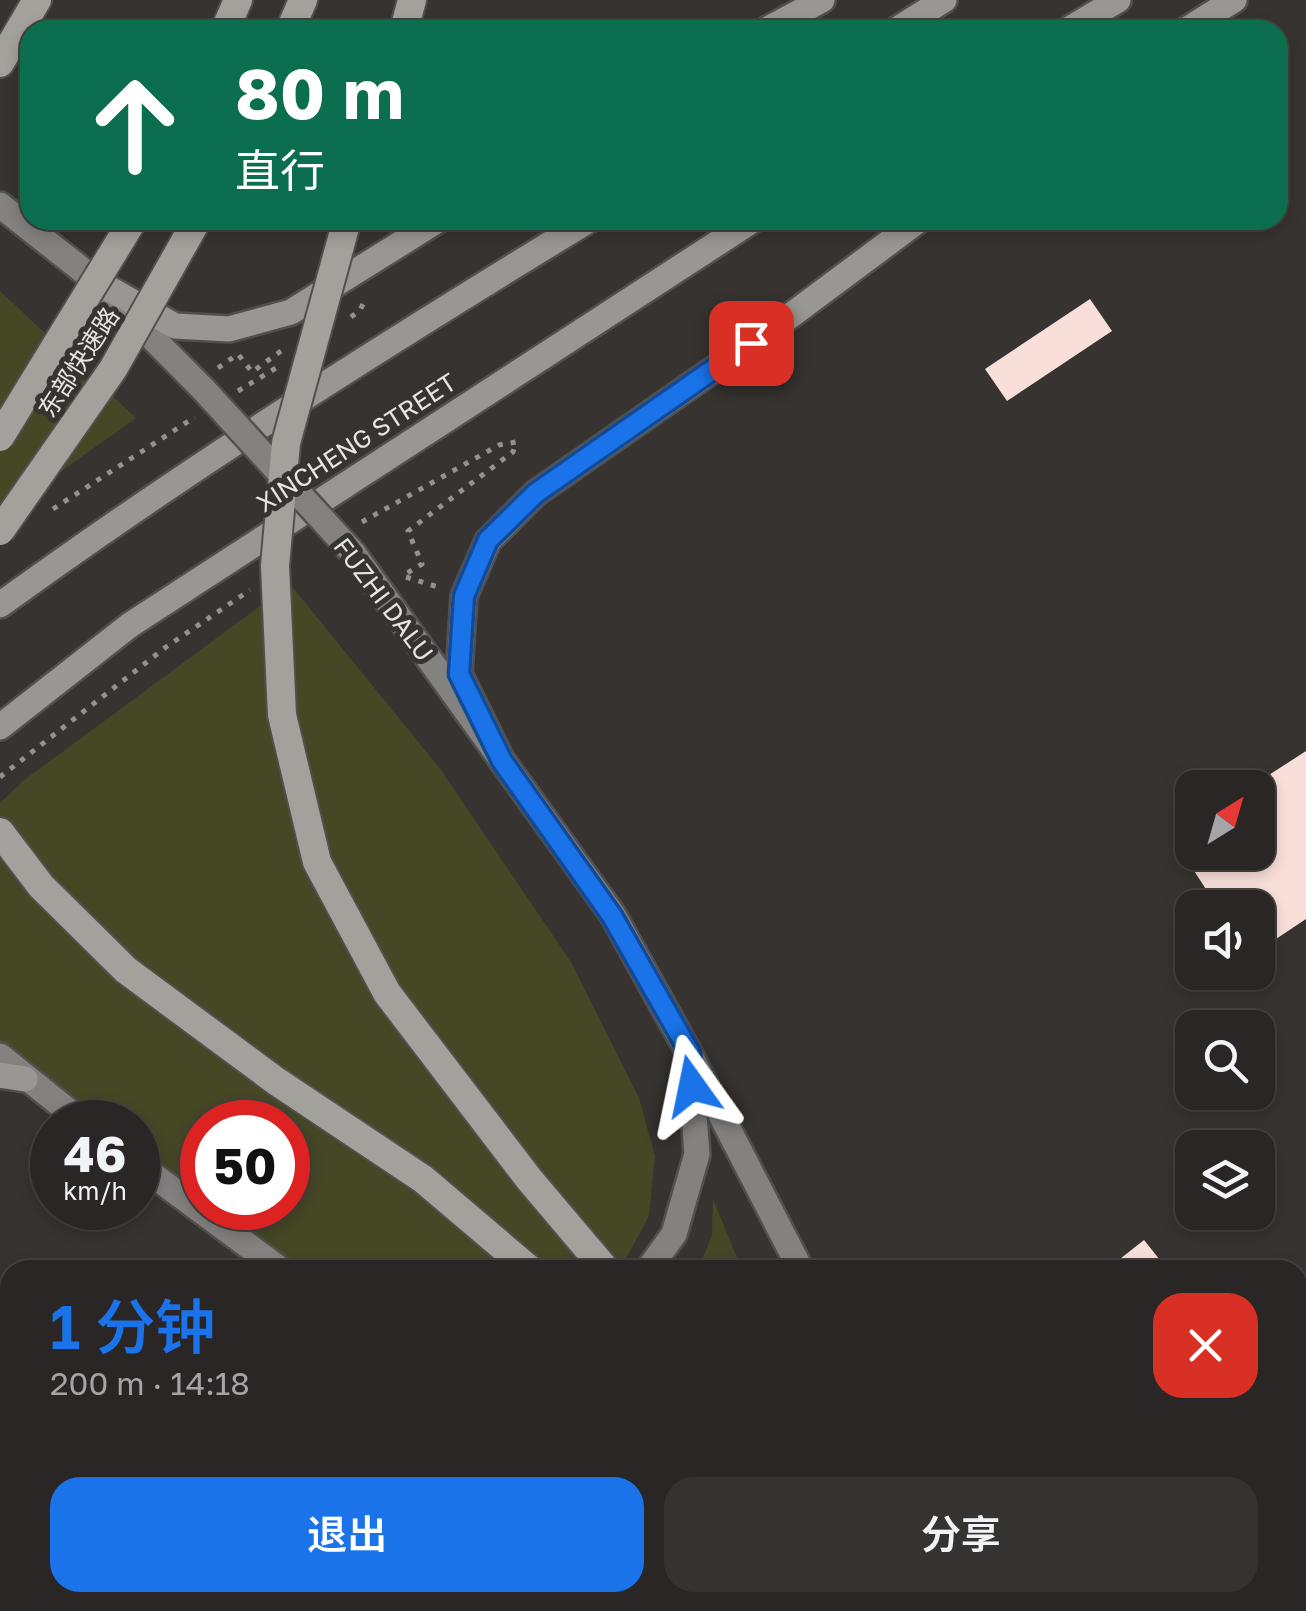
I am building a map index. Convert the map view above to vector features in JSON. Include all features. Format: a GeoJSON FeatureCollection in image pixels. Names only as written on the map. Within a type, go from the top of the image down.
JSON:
{"type":"FeatureCollection","features":[{"type":"Feature","properties":{"kind":"highway"},"geometry":{"type":"LineString","coordinates":[[0,63],[20,29]]}},
{"type":"Feature","properties":{"kind":"highway","name":"东部快速路"},"geometry":{"type":"LineString","coordinates":[[0,437],[127,230]]}},
{"type":"Feature","properties":{"kind":"highway","name":"东部快速路"},"geometry":{"type":"LineString","coordinates":[[0,531],[113,368],[191,230]]}},
{"type":"Feature","properties":{"kind":"highway"},"geometry":{"type":"LineString","coordinates":[[344,230],[286,443],[275,566],[282,715],[317,862],[386,993],[529,1180],[597,1260]]}},
{"type":"Feature","properties":{"kind":"highway"},"geometry":{"type":"LineString","coordinates":[[0,832],[41,886],[126,970],[276,1081],[423,1179],[518,1260]]}},
{"type":"Feature","properties":{"kind":"main road"},"geometry":{"type":"LineString","coordinates":[[785,20],[822,0]]}},
{"type":"Feature","properties":{"kind":"main road"},"geometry":{"type":"LineString","coordinates":[[912,20],[944,0]]}},
{"type":"Feature","properties":{"kind":"main road"},"geometry":{"type":"LineString","coordinates":[[1085,20],[1118,0]]}},
{"type":"Feature","properties":{"kind":"main road"},"geometry":{"type":"LineString","coordinates":[[1202,20],[1234,0]]}},
{"type":"Feature","properties":{"kind":"main road","name":"FUZHI DALU"},"geometry":{"type":"LineString","coordinates":[[0,205],[20,221]]}},
{"type":"Feature","properties":{"kind":"main road","name":"FUZHI DALU"},"geometry":{"type":"LineString","coordinates":[[32,230],[215,386],[353,554],[612,916],[690,1053],[797,1260]]}},
{"type":"Feature","properties":{"kind":"main road"},"geometry":{"type":"LineString","coordinates":[[96,281],[175,326],[229,329],[290,312],[422,230]]}},
{"type":"Feature","properties":{"kind":"main road"},"geometry":{"type":"LineString","coordinates":[[0,604],[370,354],[573,230]]}},
{"type":"Feature","properties":{"kind":"main road","name":"XINCHENG STREET"},"geometry":{"type":"LineString","coordinates":[[0,727],[130,624],[738,230]]}},
{"type":"Feature","properties":{"kind":"main road"},"geometry":{"type":"LineString","coordinates":[[502,761],[459,674],[464,596],[488,540],[536,493],[782,322],[905,230]]}},
{"type":"Feature","properties":{"kind":"main road"},"geometry":{"type":"LineString","coordinates":[[655,1260],[674,1234],[697,1154],[690,1053]]}},
{"type":"Feature","properties":{"kind":"main road"},"geometry":{"type":"LineString","coordinates":[[0,1056],[13,1077],[48,1100]]}},
{"type":"Feature","properties":{"kind":"main road"},"geometry":{"type":"LineString","coordinates":[[160,1180],[268,1260]]}},
{"type":"Feature","properties":{"kind":"path"},"geometry":{"type":"LineString","coordinates":[[215,386],[238,354],[252,372]]}},
{"type":"Feature","properties":{"kind":"path"},"geometry":{"type":"LineString","coordinates":[[215,386],[290,360]]}},
{"type":"Feature","properties":{"kind":"path"},"geometry":{"type":"LineString","coordinates":[[43,516],[197,416]]}},
{"type":"Feature","properties":{"kind":"path"},"geometry":{"type":"LineString","coordinates":[[355,526],[499,445],[516,442],[513,452],[408,531],[422,564],[403,576],[391,562]]}},
{"type":"Feature","properties":{"kind":"path"},"geometry":{"type":"LineString","coordinates":[[0,777],[166,648],[259,583]]}},
{"type":"Feature","properties":{"kind":"green space"},"geometry":{"type":"Polygon","coordinates":[[[0,291],[136,418],[0,515],[0,291]]]}},
{"type":"Feature","properties":{"kind":"green space"},"geometry":{"type":"Polygon","coordinates":[[[290,584],[441,770],[571,962],[639,1098],[655,1156],[649,1216],[625,1260],[282,1260],[237,1230],[310,1230],[310,1100],[180,1100],[180,1190],[160,1174],[160,1100],[67,1100],[0,1045],[0,803],[23,781],[290,584]]]}},
{"type":"Feature","properties":{"kind":"green space"},"geometry":{"type":"Polygon","coordinates":[[[713,1199],[738,1260],[702,1260],[712,1235],[713,1199]]]}},
{"type":"Feature","properties":{"kind":"building"},"geometry":{"type":"Polygon","coordinates":[[[1090,299],[1112,331],[1007,401],[985,369],[1090,299]]]}},
{"type":"Feature","properties":{"kind":"building"},"geometry":{"type":"Polygon","coordinates":[[[1306,751],[1306,919],[1275,940],[1275,890],[1206,890],[1194,870],[1275,870],[1275,771],[1306,751]]]}},
{"type":"Feature","properties":{"kind":"building"},"geometry":{"type":"Polygon","coordinates":[[[1144,1240],[1160,1260],[1119,1260],[1144,1240]]]}},
{"type":"Feature","properties":{"kind":"route"},"geometry":{"type":"LineString","coordinates":[[692,1086],[690,1053],[612,916],[502,761],[459,674],[464,596],[488,540],[536,493],[751,343]]}}]}
